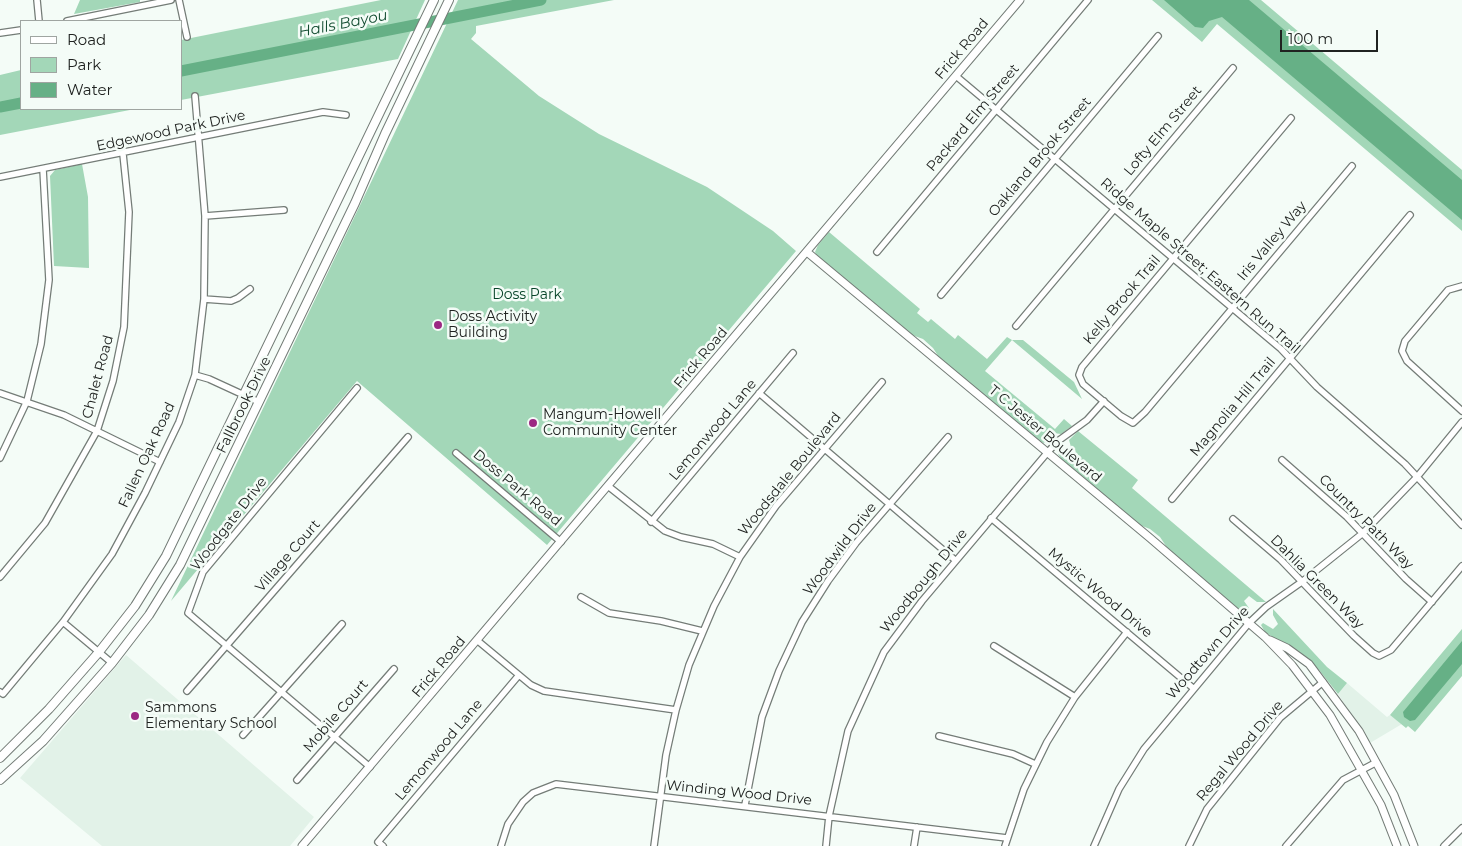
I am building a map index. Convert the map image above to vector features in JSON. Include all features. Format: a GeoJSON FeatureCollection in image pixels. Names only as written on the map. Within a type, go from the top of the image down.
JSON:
{"type":"FeatureCollection","features":[{"type":"Feature","properties":{"kind":"main road","name":"Fallbrook Drive"},"geometry":{"type":"LineString","coordinates":[[0,758],[49,709],[99,652],[135,606],[161,564],[244,396],[434,0]]}},
{"type":"Feature","properties":{"kind":"main road","name":"Fallbrook Drive"},"geometry":{"type":"LineString","coordinates":[[0,780],[43,741],[112,663],[154,608],[194,537],[260,402],[448,0]]}},
{"type":"Feature","properties":{"kind":"main road"},"geometry":{"type":"LineString","coordinates":[[372,128],[385,134]]}},
{"type":"Feature","properties":{"kind":"main road"},"geometry":{"type":"LineString","coordinates":[[309,259],[324,267]]}},
{"type":"Feature","properties":{"kind":"main road"},"geometry":{"type":"LineString","coordinates":[[179,529],[194,537]]}},
{"type":"Feature","properties":{"kind":"street"},"geometry":{"type":"LineString","coordinates":[[37,0],[39,20]]}},
{"type":"Feature","properties":{"kind":"street"},"geometry":{"type":"LineString","coordinates":[[72,20],[171,0]]}},
{"type":"Feature","properties":{"kind":"street"},"geometry":{"type":"LineString","coordinates":[[179,0],[187,37]]}},
{"type":"Feature","properties":{"kind":"street","name":"Frick Road"},"geometry":{"type":"LineString","coordinates":[[302,846],[478,641],[1020,0]]}},
{"type":"Feature","properties":{"kind":"street","name":"Packard Elm Street"},"geometry":{"type":"LineString","coordinates":[[877,252],[1088,0]]}},
{"type":"Feature","properties":{"kind":"street"},"geometry":{"type":"LineString","coordinates":[[0,33],[20,30]]}},
{"type":"Feature","properties":{"kind":"street","name":"Oakland Brook Street"},"geometry":{"type":"LineString","coordinates":[[941,295],[1158,36]]}},
{"type":"Feature","properties":{"kind":"street","name":"Lofty Elm Street"},"geometry":{"type":"LineString","coordinates":[[1016,326],[1233,68]]}},
{"type":"Feature","properties":{"kind":"street","name":"Ridge Maple Street; Eastern Run Trail"},"geometry":{"type":"LineString","coordinates":[[956,76],[1290,358],[1317,387],[1384,444],[1462,525]]}},
{"type":"Feature","properties":{"kind":"street","name":"Fallen Oak Road"},"geometry":{"type":"LineString","coordinates":[[1,693],[63,622],[112,554],[179,422],[195,375],[204,299],[205,216],[195,96]]}},
{"type":"Feature","properties":{"kind":"street","name":"Edgewood Park Drive"},"geometry":{"type":"LineString","coordinates":[[0,177],[122,154],[323,112],[346,115]]}},
{"type":"Feature","properties":{"kind":"street","name":"Kelly Brook Trail"},"geometry":{"type":"LineString","coordinates":[[1132,423],[1083,384],[1079,375],[1082,367],[1291,118]]}},
{"type":"Feature","properties":{"kind":"street","name":"Chalet Road"},"geometry":{"type":"LineString","coordinates":[[0,577],[45,522],[97,431],[113,381],[124,326],[129,212],[122,154]]}},
{"type":"Feature","properties":{"kind":"street","name":"Iris Valley Way"},"geometry":{"type":"LineString","coordinates":[[1132,423],[1145,412],[1352,166]]}},
{"type":"Feature","properties":{"kind":"street"},"geometry":{"type":"LineString","coordinates":[[0,458],[28,401],[41,344],[49,280],[43,169]]}},
{"type":"Feature","properties":{"kind":"street"},"geometry":{"type":"LineString","coordinates":[[205,216],[284,210]]}},
{"type":"Feature","properties":{"kind":"street","name":"Magnolia Hill Trail"},"geometry":{"type":"LineString","coordinates":[[1172,499],[1410,215]]}},
{"type":"Feature","properties":{"kind":"street","name":"T C Jester Boulevard"},"geometry":{"type":"LineString","coordinates":[[806,252],[1265,637],[1312,690],[1344,738],[1381,805],[1397,846]]}},
{"type":"Feature","properties":{"kind":"street"},"geometry":{"type":"LineString","coordinates":[[1460,286],[1448,290],[1406,341],[1402,350],[1408,361],[1462,411]]}},
{"type":"Feature","properties":{"kind":"street"},"geometry":{"type":"LineString","coordinates":[[204,299],[231,301],[250,289]]}},
{"type":"Feature","properties":{"kind":"street","name":"Lemonwood Lane"},"geometry":{"type":"LineString","coordinates":[[651,522],[793,353]]}},
{"type":"Feature","properties":{"kind":"street"},"geometry":{"type":"LineString","coordinates":[[195,375],[209,379],[260,402]]}},
{"type":"Feature","properties":{"kind":"street","name":"Woodsdale Boulevard"},"geometry":{"type":"LineString","coordinates":[[654,846],[676,710],[689,665],[702,631],[740,557],[776,506],[882,382]]}},
{"type":"Feature","properties":{"kind":"street","name":"Woodgate Drive"},"geometry":{"type":"LineString","coordinates":[[357,388],[203,572],[188,613],[227,644],[370,767]]}},
{"type":"Feature","properties":{"kind":"street"},"geometry":{"type":"LineString","coordinates":[[0,393],[28,401],[97,431],[160,462]]}},
{"type":"Feature","properties":{"kind":"street"},"geometry":{"type":"LineString","coordinates":[[759,393],[955,560]]}},
{"type":"Feature","properties":{"kind":"street","name":"Woodbough Drive"},"geometry":{"type":"LineString","coordinates":[[826,846],[829,816],[848,731],[871,676],[884,652],[902,624],[1047,453],[1058,441],[1086,420],[1104,401]]}},
{"type":"Feature","properties":{"kind":"street","name":"Woodtown Drive"},"geometry":{"type":"LineString","coordinates":[[1094,846],[1105,817],[1129,772],[1160,728],[1249,623],[1266,607],[1303,581],[1363,533],[1417,477],[1462,422]]}},
{"type":"Feature","properties":{"kind":"street","name":"Village Court"},"geometry":{"type":"LineString","coordinates":[[187,691],[408,437]]}},
{"type":"Feature","properties":{"kind":"street","name":"Woodwild Drive"},"geometry":{"type":"LineString","coordinates":[[745,805],[762,717],[779,670],[802,622],[828,581],[948,437]]}},
{"type":"Feature","properties":{"kind":"street","name":"Doss Park Road"},"geometry":{"type":"LineString","coordinates":[[456,453],[561,542]]}},
{"type":"Feature","properties":{"kind":"street","name":"Country Path Way"},"geometry":{"type":"LineString","coordinates":[[1282,460],[1320,492],[1363,533],[1406,579],[1432,602]]}},
{"type":"Feature","properties":{"kind":"street"},"geometry":{"type":"LineString","coordinates":[[608,486],[651,522],[665,531],[680,537],[712,544],[740,557]]}},
{"type":"Feature","properties":{"kind":"street","name":"Mystic Wood Drive"},"geometry":{"type":"LineString","coordinates":[[992,518],[1193,688]]}},
{"type":"Feature","properties":{"kind":"street","name":"Dahlia Green Way"},"geometry":{"type":"LineString","coordinates":[[1233,520],[1303,581],[1373,654],[1386,655],[1392,650],[1432,602]]}},
{"type":"Feature","properties":{"kind":"street"},"geometry":{"type":"LineString","coordinates":[[1432,602],[1462,566]]}},
{"type":"Feature","properties":{"kind":"street"},"geometry":{"type":"LineString","coordinates":[[581,597],[609,613],[661,620],[702,631]]}},
{"type":"Feature","properties":{"kind":"street"},"geometry":{"type":"LineString","coordinates":[[63,622],[112,663]]}},
{"type":"Feature","properties":{"kind":"street"},"geometry":{"type":"LineString","coordinates":[[243,735],[342,624]]}},
{"type":"Feature","properties":{"kind":"street"},"geometry":{"type":"LineString","coordinates":[[1005,846],[1035,764],[1075,697],[1127,632]]}},
{"type":"Feature","properties":{"kind":"street","name":"T C Jester Boulevard"},"geometry":{"type":"LineString","coordinates":[[1265,637],[1287,648],[1309,664],[1359,730],[1394,795],[1414,846]]}},
{"type":"Feature","properties":{"kind":"street"},"geometry":{"type":"LineString","coordinates":[[478,641],[519,675],[544,692],[676,710]]}},
{"type":"Feature","properties":{"kind":"street"},"geometry":{"type":"LineString","coordinates":[[994,646],[1075,697]]}},
{"type":"Feature","properties":{"kind":"street","name":"Mobile Court"},"geometry":{"type":"LineString","coordinates":[[297,780],[394,669]]}},
{"type":"Feature","properties":{"kind":"street","name":"Lemonwood Lane"},"geometry":{"type":"LineString","coordinates":[[380,844],[519,675]]}},
{"type":"Feature","properties":{"kind":"street","name":"Regal Wood Drive"},"geometry":{"type":"LineString","coordinates":[[1189,846],[1207,808],[1280,718],[1323,682]]}},
{"type":"Feature","properties":{"kind":"street"},"geometry":{"type":"LineString","coordinates":[[939,736],[1013,754],[1035,764]]}},
{"type":"Feature","properties":{"kind":"street"},"geometry":{"type":"LineString","coordinates":[[1286,846],[1343,780],[1375,762]]}},
{"type":"Feature","properties":{"kind":"street","name":"Winding Wood Drive"},"geometry":{"type":"LineString","coordinates":[[501,846],[508,824],[515,812],[533,793],[545,787],[570,784],[661,797],[745,805],[1007,838]]}},
{"type":"Feature","properties":{"kind":"street"},"geometry":{"type":"LineString","coordinates":[[914,846],[917,827]]}},
{"type":"Feature","properties":{"kind":"street"},"geometry":{"type":"LineString","coordinates":[[1444,846],[1462,828]]}},
{"type":"Feature","properties":{"kind":"shaded area","name":"Sammons Elementary School"},"geometry":{"type":"Polygon","coordinates":[[[126,655],[314,817],[290,846],[102,846],[20,778],[126,655]]]}},
{"type":"Feature","properties":{"kind":"shaded area"},"geometry":{"type":"Polygon","coordinates":[[[1347,683],[1387,717],[1390,715],[1402,724],[1370,743],[1338,694],[1347,683]]]}},
{"type":"Feature","properties":{"kind":"green space"},"geometry":{"type":"Polygon","coordinates":[[[80,0],[140,0],[140,2],[74,14],[80,0]]]}},
{"type":"Feature","properties":{"kind":"green space"},"geometry":{"type":"Polygon","coordinates":[[[381,0],[425,0],[398,59],[182,100],[182,40],[381,0]]]}},
{"type":"Feature","properties":{"kind":"green space","name":"Doss Park"},"geometry":{"type":"Polygon","coordinates":[[[458,0],[614,0],[476,26],[476,33],[471,39],[539,96],[599,134],[707,187],[773,231],[796,251],[547,545],[357,381],[171,601],[458,0]]]}},
{"type":"Feature","properties":{"kind":"green space"},"geometry":{"type":"Polygon","coordinates":[[[1152,0],[1261,0],[1462,170],[1462,231],[1217,24],[1202,42],[1152,0]]]}},
{"type":"Feature","properties":{"kind":"green space"},"geometry":{"type":"Polygon","coordinates":[[[20,70],[20,110],[130,110],[0,135],[0,75],[20,70]]]}},
{"type":"Feature","properties":{"kind":"green space"},"geometry":{"type":"Polygon","coordinates":[[[82,164],[88,197],[89,268],[54,266],[50,176],[55,170],[82,164]]]}},
{"type":"Feature","properties":{"kind":"green space"},"geometry":{"type":"Polygon","coordinates":[[[829,232],[920,309],[917,313],[928,322],[931,319],[955,339],[958,335],[987,359],[1007,337],[1012,340],[985,371],[1055,429],[1064,419],[1072,426],[1061,434],[1053,433],[1044,443],[1037,440],[940,359],[933,348],[923,339],[912,335],[817,256],[815,252],[818,245],[829,232]]]}},
{"type":"Feature","properties":{"kind":"green space"},"geometry":{"type":"Polygon","coordinates":[[[1012,340],[1023,340],[1074,382],[1082,399],[1012,340]]]}},
{"type":"Feature","properties":{"kind":"green space"},"geometry":{"type":"Polygon","coordinates":[[[1078,431],[1138,480],[1132,488],[1266,602],[1257,602],[1249,596],[1244,601],[1249,608],[1244,611],[1240,610],[1168,549],[1160,537],[1150,529],[1137,524],[1064,463],[1058,454],[1060,451],[1071,457],[1076,451],[1071,447],[1069,440],[1078,431]]]}},
{"type":"Feature","properties":{"kind":"green space"},"geometry":{"type":"Polygon","coordinates":[[[1273,609],[1327,667],[1347,683],[1338,694],[1319,670],[1310,662],[1265,632],[1261,625],[1263,623],[1273,629],[1278,624],[1273,615],[1273,609]]]}},
{"type":"Feature","properties":{"kind":"green space"},"geometry":{"type":"Polygon","coordinates":[[[1462,629],[1462,676],[1415,732],[1408,726],[1406,728],[1390,715],[1462,629]]]}},
{"type":"Feature","properties":{"kind":"water"},"geometry":{"type":"Polygon","coordinates":[[[1164,0],[1249,0],[1462,180],[1462,220],[1222,17],[1209,21],[1203,28],[1195,27],[1164,0]]]}},
{"type":"Feature","properties":{"kind":"water"},"geometry":{"type":"Polygon","coordinates":[[[1462,641],[1462,664],[1415,720],[1410,721],[1404,717],[1403,712],[1462,641]]]}},
{"type":"Feature","properties":{"kind":"waterway","name":"Halls Bayou"},"geometry":{"type":"LineString","coordinates":[[182,71],[541,0]]}},
{"type":"Feature","properties":{"kind":"waterway","name":"Halls Bayou"},"geometry":{"type":"LineString","coordinates":[[0,107],[20,103]]}},
{"type":"Feature","properties":{"kind":"place","name":"Doss Activity Building"},"geometry":{"type":"Point","coordinates":[438,325]}},
{"type":"Feature","properties":{"kind":"place","name":"Mangum-Howell Community Center"},"geometry":{"type":"Point","coordinates":[533,423]}},
{"type":"Feature","properties":{"kind":"place","name":"Sammons Elementary School"},"geometry":{"type":"Point","coordinates":[135,716]}}]}
